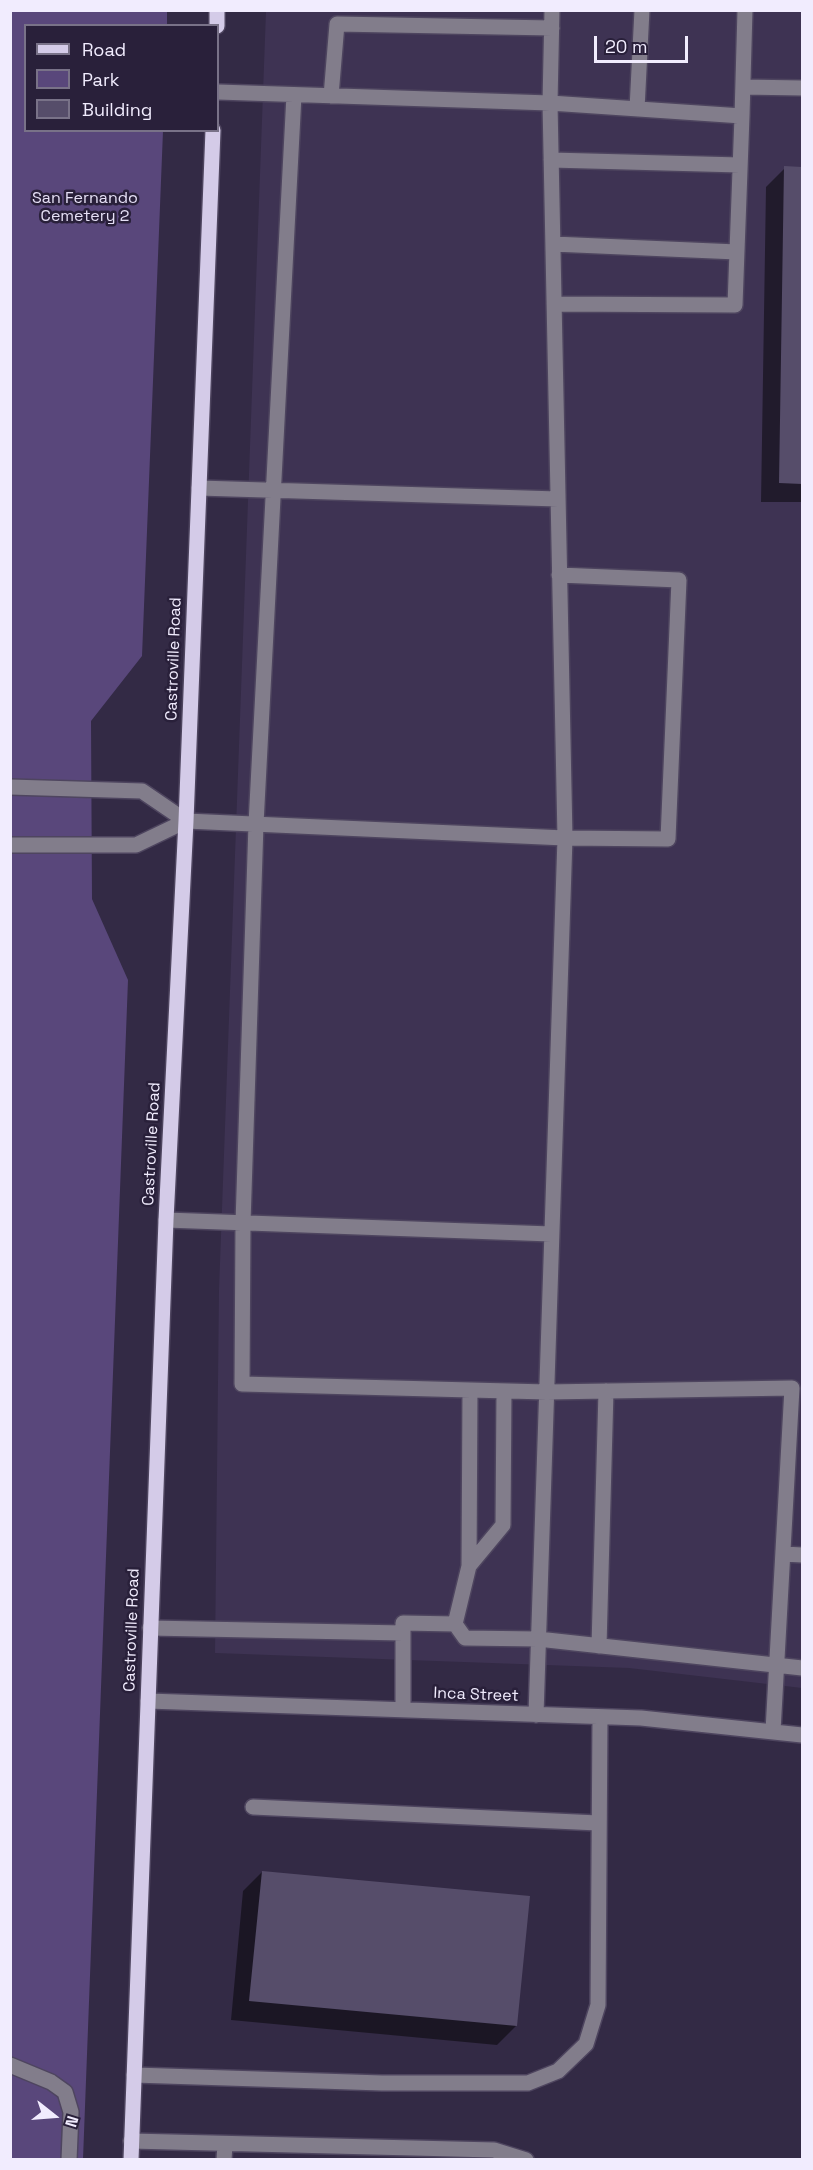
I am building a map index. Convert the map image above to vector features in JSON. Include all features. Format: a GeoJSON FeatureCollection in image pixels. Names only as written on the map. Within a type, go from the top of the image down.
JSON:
{"type":"FeatureCollection","features":[{"type":"Feature","properties":{"kind":"main road","name":"Castroville Road"},"geometry":{"type":"LineString","coordinates":[[130,2160],[166,1220],[186,821],[213,132]]}},
{"type":"Feature","properties":{"kind":"street"},"geometry":{"type":"LineString","coordinates":[[536,1715],[565,838],[550,103],[552,10]]}},
{"type":"Feature","properties":{"kind":"street"},"geometry":{"type":"LineString","coordinates":[[637,109],[642,10]]}},
{"type":"Feature","properties":{"kind":"street"},"geometry":{"type":"LineString","coordinates":[[554,304],[735,305],[745,10]]}},
{"type":"Feature","properties":{"kind":"street"},"geometry":{"type":"LineString","coordinates":[[331,96],[337,24],[552,28]]}},
{"type":"Feature","properties":{"kind":"street"},"geometry":{"type":"LineString","coordinates":[[743,87],[802,88]]}},
{"type":"Feature","properties":{"kind":"street"},"geometry":{"type":"LineString","coordinates":[[219,92],[550,103],[742,116]]}},
{"type":"Feature","properties":{"kind":"street"},"geometry":{"type":"LineString","coordinates":[[294,95],[256,824],[243,1223],[242,1384],[547,1392],[792,1388],[773,1731]]}},
{"type":"Feature","properties":{"kind":"street"},"geometry":{"type":"LineString","coordinates":[[551,160],[740,165]]}},
{"type":"Feature","properties":{"kind":"street"},"geometry":{"type":"LineString","coordinates":[[553,244],[736,252]]}},
{"type":"Feature","properties":{"kind":"street"},"geometry":{"type":"LineString","coordinates":[[199,488],[558,499]]}},
{"type":"Feature","properties":{"kind":"street"},"geometry":{"type":"LineString","coordinates":[[10,845],[136,845],[186,821],[565,838],[668,839],[679,580],[559,576]]}},
{"type":"Feature","properties":{"kind":"street"},"geometry":{"type":"LineString","coordinates":[[10,787],[142,791],[186,821]]}},
{"type":"Feature","properties":{"kind":"street"},"geometry":{"type":"LineString","coordinates":[[166,1220],[552,1234]]}},
{"type":"Feature","properties":{"kind":"street"},"geometry":{"type":"LineString","coordinates":[[470,1390],[469,1566],[455,1624],[465,1638],[538,1639],[802,1668]]}},
{"type":"Feature","properties":{"kind":"street"},"geometry":{"type":"LineString","coordinates":[[469,1566],[503,1525],[504,1391]]}},
{"type":"Feature","properties":{"kind":"street"},"geometry":{"type":"LineString","coordinates":[[599,1646],[606,1391]]}},
{"type":"Feature","properties":{"kind":"street"},"geometry":{"type":"LineString","coordinates":[[784,1554],[802,1555]]}},
{"type":"Feature","properties":{"kind":"street"},"geometry":{"type":"LineString","coordinates":[[403,1710],[403,1623],[455,1624]]}},
{"type":"Feature","properties":{"kind":"street"},"geometry":{"type":"LineString","coordinates":[[150,1628],[403,1633]]}},
{"type":"Feature","properties":{"kind":"street","name":"Inca Street"},"geometry":{"type":"LineString","coordinates":[[148,1701],[600,1717],[802,1735]]}},
{"type":"Feature","properties":{"kind":"street"},"geometry":{"type":"LineString","coordinates":[[134,2075],[382,2083],[528,2083],[558,2071],[586,2044],[598,2005],[600,1717]]}},
{"type":"Feature","properties":{"kind":"street"},"geometry":{"type":"LineString","coordinates":[[253,1807],[598,1823]]}},
{"type":"Feature","properties":{"kind":"street"},"geometry":{"type":"LineString","coordinates":[[10,2064],[51,2082],[64,2092],[71,2112],[69,2160]]}},
{"type":"Feature","properties":{"kind":"street"},"geometry":{"type":"LineString","coordinates":[[131,2141],[494,2150],[526,2160]]}},
{"type":"Feature","properties":{"kind":"street"},"geometry":{"type":"LineString","coordinates":[[224,2160],[225,2144]]}},
{"type":"Feature","properties":{"kind":"shaded area"},"geometry":{"type":"Polygon","coordinates":[[[266,11],[802,11],[802,1688],[629,1668],[215,1653],[219,1290],[266,11]]]}},
{"type":"Feature","properties":{"kind":"green space","name":"San Fernando Cemetery 2"},"geometry":{"type":"Polygon","coordinates":[[[11,11],[167,11],[167,24],[24,24],[24,132],[163,132],[142,656],[91,721],[92,899],[128,980],[83,2159],[11,2160],[11,11]]]}},
{"type":"Feature","properties":{"kind":"building"},"geometry":{"type":"Polygon","coordinates":[[[784,166],[802,167],[802,484],[779,483],[784,166]]]}},
{"type":"Feature","properties":{"kind":"building"},"geometry":{"type":"Polygon","coordinates":[[[262,1871],[530,1896],[517,2026],[249,2001],[262,1871]]]}}]}
